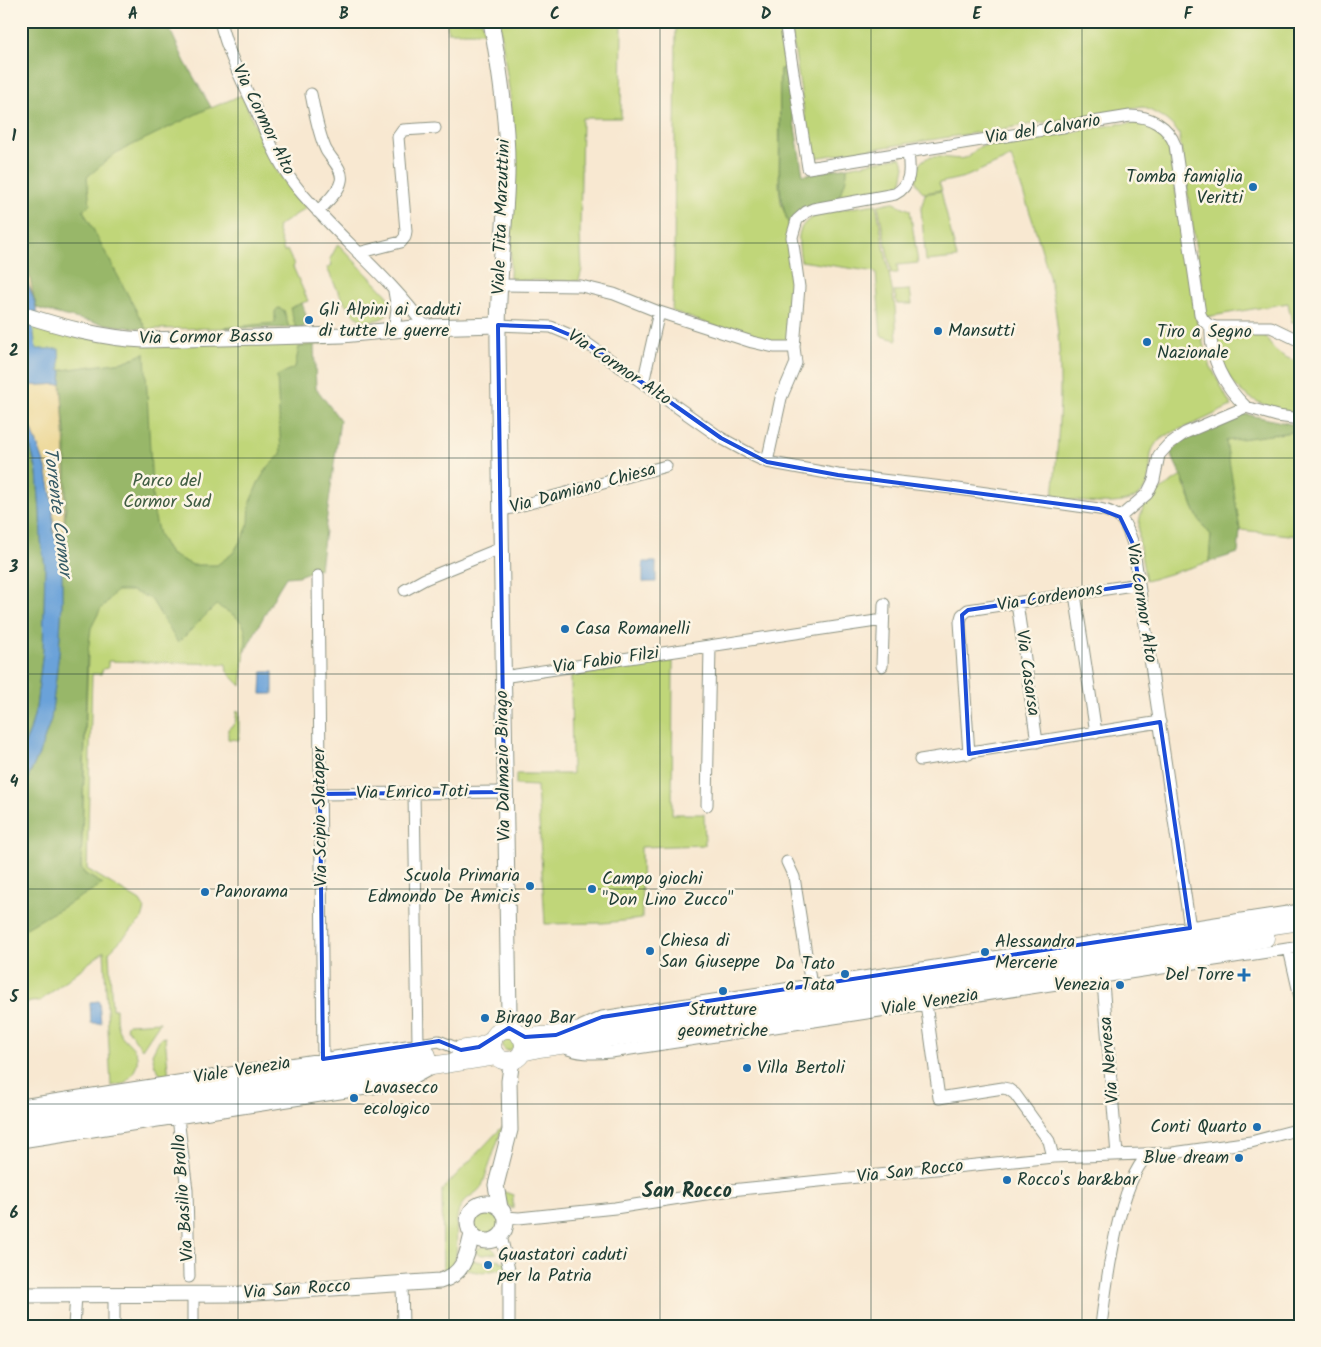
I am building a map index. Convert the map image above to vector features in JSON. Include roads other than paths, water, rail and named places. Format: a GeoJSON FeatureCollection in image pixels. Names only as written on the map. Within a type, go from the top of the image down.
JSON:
{"type":"FeatureCollection","features":[{"type":"Feature","properties":{"kind":"main road","name":"Viale Venezia"},"geometry":{"type":"LineString","coordinates":[[565,1039],[1300,920]]}},
{"type":"Feature","properties":{"kind":"main road","name":"Viale Venezia"},"geometry":{"type":"LineString","coordinates":[[21,1130],[442,1064],[508,1046],[528,1037],[565,1039],[1102,971],[1300,932]]}},
{"type":"Feature","properties":{"kind":"main road","name":"Viale Venezia"},"geometry":{"type":"LineString","coordinates":[[21,1116],[479,1047],[508,1046]]}},
{"type":"Feature","properties":{"kind":"street","name":"Via Cormor Alto"},"geometry":{"type":"LineString","coordinates":[[220,21],[238,71],[283,169],[318,212],[394,291],[410,305],[425,327]]}},
{"type":"Feature","properties":{"kind":"street","name":"Viale Tita Marzuttini"},"geometry":{"type":"LineString","coordinates":[[491,21],[498,59],[506,145],[506,200],[498,324]]}},
{"type":"Feature","properties":{"kind":"street","name":"Via del Calvario"},"geometry":{"type":"LineString","coordinates":[[785,21],[808,168],[1130,116],[1154,121],[1170,135],[1175,145],[1200,314],[1203,321],[1211,326]]}},
{"type":"Feature","properties":{"kind":"street"},"geometry":{"type":"LineString","coordinates":[[311,94],[317,125],[326,150],[340,172],[342,180],[338,188],[318,212]]}},
{"type":"Feature","properties":{"kind":"street"},"geometry":{"type":"LineString","coordinates":[[358,253],[401,242],[405,237],[398,136],[403,130],[435,128]]}},
{"type":"Feature","properties":{"kind":"street"},"geometry":{"type":"LineString","coordinates":[[767,462],[781,398],[796,363],[794,347],[799,287],[792,237],[797,220],[806,212],[814,209],[895,194],[900,191],[908,183],[908,152]]}},
{"type":"Feature","properties":{"kind":"street"},"geometry":{"type":"LineString","coordinates":[[500,285],[581,286],[614,294],[659,312],[752,342],[774,347],[794,347]]}},
{"type":"Feature","properties":{"kind":"street"},"geometry":{"type":"LineString","coordinates":[[394,291],[398,308],[394,330]]}},
{"type":"Feature","properties":{"kind":"street"},"geometry":{"type":"LineString","coordinates":[[643,383],[659,312]]}},
{"type":"Feature","properties":{"kind":"street","name":"Via Cormor Basso"},"geometry":{"type":"LineString","coordinates":[[21,314],[72,330],[112,338],[144,340],[342,335],[394,330]]}},
{"type":"Feature","properties":{"kind":"street","name":"Via Cormor Alto"},"geometry":{"type":"LineString","coordinates":[[394,330],[498,324],[551,327],[567,332],[582,340],[721,438],[767,462],[838,475],[951,488],[1099,509],[1109,511],[1120,517],[1130,533],[1133,544],[1190,928]]}},
{"type":"Feature","properties":{"kind":"street","name":"Via Dalmazio Birago"},"geometry":{"type":"LineString","coordinates":[[496,1185],[510,1130],[498,324]]}},
{"type":"Feature","properties":{"kind":"street"},"geometry":{"type":"LineString","coordinates":[[1300,341],[1278,330],[1264,326],[1211,326],[1214,356],[1233,394],[1246,407],[1277,416],[1300,419]]}},
{"type":"Feature","properties":{"kind":"street"},"geometry":{"type":"LineString","coordinates":[[1120,517],[1144,497],[1150,489],[1154,480],[1157,462],[1168,445],[1185,433],[1246,407]]}},
{"type":"Feature","properties":{"kind":"street","name":"Via Damiano Chiesa"},"geometry":{"type":"LineString","coordinates":[[500,511],[666,466]]}},
{"type":"Feature","properties":{"kind":"street"},"geometry":{"type":"LineString","coordinates":[[405,590],[425,579],[501,548]]}},
{"type":"Feature","properties":{"kind":"street","name":"Via Scipio Slataper"},"geometry":{"type":"LineString","coordinates":[[318,576],[323,1059]]}},
{"type":"Feature","properties":{"kind":"street","name":"Via Cordenons"},"geometry":{"type":"LineString","coordinates":[[969,754],[960,622],[962,615],[968,610],[1139,584]]}},
{"type":"Feature","properties":{"kind":"street"},"geometry":{"type":"LineString","coordinates":[[1075,594],[1096,733]]}},
{"type":"Feature","properties":{"kind":"street","name":"Via Casarsa"},"geometry":{"type":"LineString","coordinates":[[1017,603],[1037,742]]}},
{"type":"Feature","properties":{"kind":"street"},"geometry":{"type":"LineString","coordinates":[[882,666],[884,604]]}},
{"type":"Feature","properties":{"kind":"street","name":"Via Fabio Filzi"},"geometry":{"type":"LineString","coordinates":[[502,677],[883,620]]}},
{"type":"Feature","properties":{"kind":"street"},"geometry":{"type":"LineString","coordinates":[[707,805],[710,646]]}},
{"type":"Feature","properties":{"kind":"street"},"geometry":{"type":"LineString","coordinates":[[920,760],[969,754],[1160,722]]}},
{"type":"Feature","properties":{"kind":"street","name":"Via Enrico Toti"},"geometry":{"type":"LineString","coordinates":[[320,794],[504,792]]}},
{"type":"Feature","properties":{"kind":"street"},"geometry":{"type":"LineString","coordinates":[[414,793],[418,1044]]}},
{"type":"Feature","properties":{"kind":"street"},"geometry":{"type":"LineString","coordinates":[[787,862],[794,877],[811,986]]}},
{"type":"Feature","properties":{"kind":"street","name":"Viale Venezia"},"geometry":{"type":"LineString","coordinates":[[1294,948],[1102,971],[926,1004],[595,1054],[580,1053],[565,1039],[602,1017],[1300,910]]}},
{"type":"Feature","properties":{"kind":"street"},"geometry":{"type":"LineString","coordinates":[[1294,948],[1300,997]]}},
{"type":"Feature","properties":{"kind":"street","name":"Via Nervesa"},"geometry":{"type":"LineString","coordinates":[[1102,971],[1128,1187]]}},
{"type":"Feature","properties":{"kind":"street"},"geometry":{"type":"LineString","coordinates":[[926,1004],[939,1098],[1003,1088],[1015,1094],[1049,1142],[1053,1157]]}},
{"type":"Feature","properties":{"kind":"street","name":"Viale Venezia"},"geometry":{"type":"LineString","coordinates":[[21,1105],[439,1041],[461,1050]]}},
{"type":"Feature","properties":{"kind":"street","name":"Viale Venezia"},"geometry":{"type":"LineString","coordinates":[[21,1142],[405,1083],[442,1064]]}},
{"type":"Feature","properties":{"kind":"street","name":"Via Basilio Brollo"},"geometry":{"type":"LineString","coordinates":[[178,1118],[187,1190],[189,1277]]}},
{"type":"Feature","properties":{"kind":"street","name":"Via San Rocco"},"geometry":{"type":"LineString","coordinates":[[21,1295],[256,1293],[440,1281],[458,1273],[467,1255],[497,1227],[731,1190],[1053,1157],[1148,1155],[1222,1148],[1300,1130]]}},
{"type":"Feature","properties":{"kind":"street"},"geometry":{"type":"LineString","coordinates":[[1101,1326],[1112,1255],[1128,1187],[1141,1161],[1148,1155]]}},
{"type":"Feature","properties":{"kind":"street"},"geometry":{"type":"LineString","coordinates":[[496,1185],[480,1204],[471,1211],[468,1217],[469,1228],[497,1227]]}},
{"type":"Feature","properties":{"kind":"street"},"geometry":{"type":"LineString","coordinates":[[496,1185],[497,1227]]}},
{"type":"Feature","properties":{"kind":"street"},"geometry":{"type":"LineString","coordinates":[[480,1204],[491,1203],[509,1270],[509,1326]]}},
{"type":"Feature","properties":{"kind":"street"},"geometry":{"type":"LineString","coordinates":[[402,1284],[402,1326]]}},
{"type":"Feature","properties":{"kind":"street"},"geometry":{"type":"LineString","coordinates":[[193,1326],[194,1294]]}},
{"type":"Feature","properties":{"kind":"street"},"geometry":{"type":"LineString","coordinates":[[74,1326],[76,1295]]}},
{"type":"Feature","properties":{"kind":"street"},"geometry":{"type":"LineString","coordinates":[[114,1295],[114,1326]]}},
{"type":"Feature","properties":{"kind":"water"},"geometry":{"type":"Polygon","coordinates":[[[21,272],[37,312],[38,328],[33,326],[36,349],[59,349],[60,370],[62,370],[61,384],[21,386],[21,272]]]}},
{"type":"Feature","properties":{"kind":"water"},"geometry":{"type":"Polygon","coordinates":[[[21,388],[25,411],[46,468],[53,505],[53,530],[62,559],[62,602],[59,652],[51,719],[39,754],[21,793],[21,753],[30,731],[36,708],[43,650],[45,566],[41,541],[37,472],[21,409],[21,388]]]}},
{"type":"Feature","properties":{"kind":"water"},"geometry":{"type":"Polygon","coordinates":[[[643,562],[656,562],[656,582],[643,582],[643,562]]]}},
{"type":"Feature","properties":{"kind":"water"},"geometry":{"type":"Polygon","coordinates":[[[262,672],[273,672],[273,694],[261,694],[262,672]]]}},
{"type":"Feature","properties":{"kind":"water"},"geometry":{"type":"Polygon","coordinates":[[[99,1001],[101,1023],[91,1023],[90,1002],[99,1001]]]}},
{"type":"Feature","properties":{"kind":"place","name":"Tomba famiglia Veritti"},"geometry":{"type":"Point","coordinates":[1253,187]}},
{"type":"Feature","properties":{"kind":"place","name":"Gli Alpini ai caduti di tutte le guerre"},"geometry":{"type":"Point","coordinates":[309,320]}},
{"type":"Feature","properties":{"kind":"place","name":"Mansutti"},"geometry":{"type":"Point","coordinates":[938,331]}},
{"type":"Feature","properties":{"kind":"place","name":"Tiro a Segno Nazionale"},"geometry":{"type":"Point","coordinates":[1147,342]}},
{"type":"Feature","properties":{"kind":"place","name":"Casa Romanelli"},"geometry":{"type":"Point","coordinates":[565,629]}},
{"type":"Feature","properties":{"kind":"place","name":"Scuola Primaria Edmondo De Amicis"},"geometry":{"type":"Point","coordinates":[530,886]}},
{"type":"Feature","properties":{"kind":"place","name":"Campo giochi \"Don Lino Zucco\""},"geometry":{"type":"Point","coordinates":[592,889]}},
{"type":"Feature","properties":{"kind":"place","name":"Panorama"},"geometry":{"type":"Point","coordinates":[205,892]}},
{"type":"Feature","properties":{"kind":"place","name":"Chiesa di San Giuseppe"},"geometry":{"type":"Point","coordinates":[650,951]}},
{"type":"Feature","properties":{"kind":"place","name":"Alessandra Mercerie"},"geometry":{"type":"Point","coordinates":[985,952]}},
{"type":"Feature","properties":{"kind":"place","name":"Da Tato a Tata"},"geometry":{"type":"Point","coordinates":[845,974]}},
{"type":"Feature","properties":{"kind":"place","name":"Del Torre"},"geometry":{"type":"Point","coordinates":[1244,975]}},
{"type":"Feature","properties":{"kind":"place","name":"Venezia"},"geometry":{"type":"Point","coordinates":[1120,985]}},
{"type":"Feature","properties":{"kind":"place","name":"Strutture geometriche"},"geometry":{"type":"Point","coordinates":[723,991]}},
{"type":"Feature","properties":{"kind":"place","name":"Birago Bar"},"geometry":{"type":"Point","coordinates":[485,1018]}},
{"type":"Feature","properties":{"kind":"place","name":"Villa Bertoli"},"geometry":{"type":"Point","coordinates":[747,1068]}},
{"type":"Feature","properties":{"kind":"place","name":"Lavasecco ecologico"},"geometry":{"type":"Point","coordinates":[354,1098]}},
{"type":"Feature","properties":{"kind":"place","name":"Conti Quarto"},"geometry":{"type":"Point","coordinates":[1257,1127]}},
{"type":"Feature","properties":{"kind":"place","name":"Blue dream"},"geometry":{"type":"Point","coordinates":[1239,1158]}},
{"type":"Feature","properties":{"kind":"place","name":"Rocco's bar&bar"},"geometry":{"type":"Point","coordinates":[1007,1180]}},
{"type":"Feature","properties":{"kind":"place","name":"Guastatori caduti per la Patria"},"geometry":{"type":"Point","coordinates":[488,1265]}},
{"type":"Feature","properties":{"kind":"district","name":"San Rocco"},"geometry":{"type":"Point","coordinates":[687,1192]}},
{"type":"Feature","properties":{"kind":"park label","name":"Parco del Cormor Sud"},"geometry":{"type":"Point","coordinates":[167,491]}},
{"type":"Feature","properties":{"kind":"water label","name":"Torrente Cormor"},"geometry":{"type":"Point","coordinates":[57,512]}}]}
